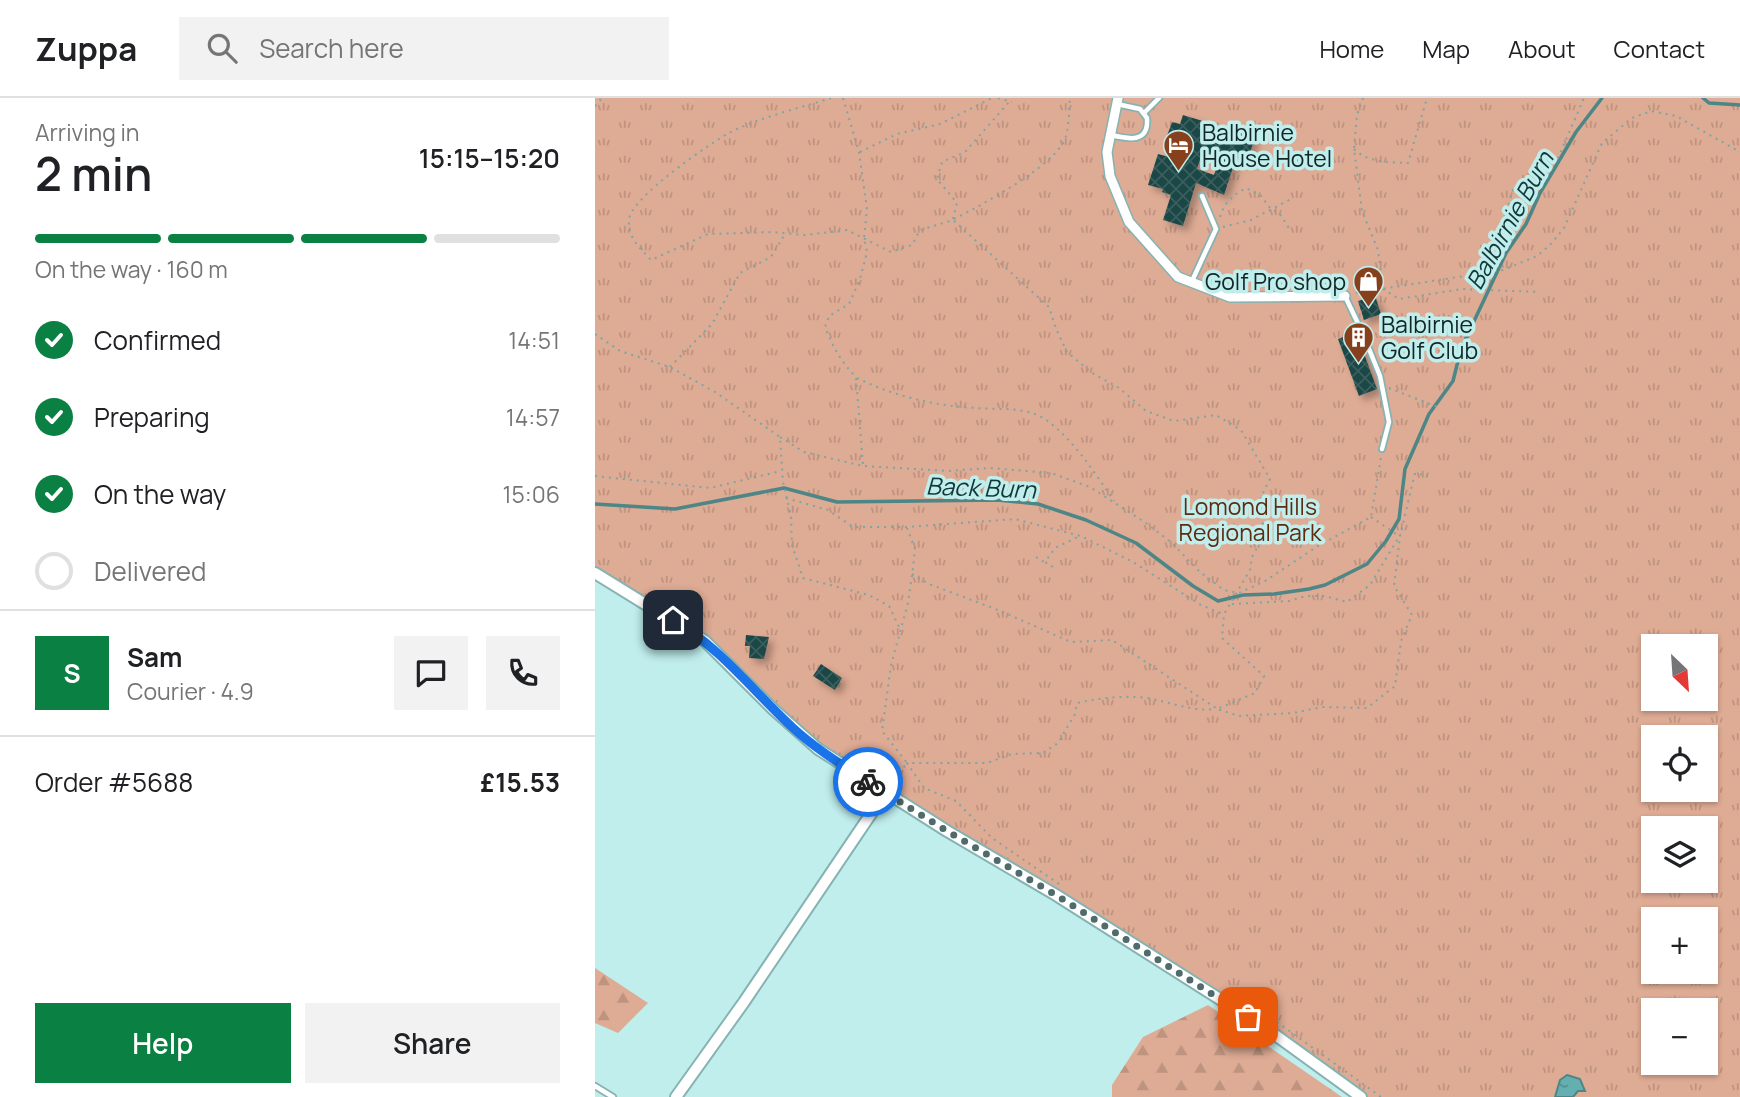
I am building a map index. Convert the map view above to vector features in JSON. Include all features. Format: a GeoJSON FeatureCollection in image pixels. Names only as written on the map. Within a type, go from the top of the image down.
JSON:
{"type":"FeatureCollection","features":[{"type":"Feature","properties":{"kind":"street"},"geometry":{"type":"LineString","coordinates":[[1117,101],[1107,152],[1109,176],[1129,222],[1178,277],[1230,298],[1345,296]]}},
{"type":"Feature","properties":{"kind":"street"},"geometry":{"type":"LineString","coordinates":[[595,573],[705,640],[795,730],[818,749],[1267,1028],[1361,1097]]}},
{"type":"Feature","properties":{"kind":"street"},"geometry":{"type":"LineString","coordinates":[[676,1097],[744,1002],[885,793]]}},
{"type":"Feature","properties":{"kind":"lane"},"geometry":{"type":"LineString","coordinates":[[1144,113],[1159,98]]}},
{"type":"Feature","properties":{"kind":"lane"},"geometry":{"type":"LineString","coordinates":[[1110,134],[1127,139],[1138,138],[1146,129],[1147,118],[1144,113],[1117,101]]}},
{"type":"Feature","properties":{"kind":"lane"},"geometry":{"type":"LineString","coordinates":[[1191,282],[1216,229],[1202,196]]}},
{"type":"Feature","properties":{"kind":"lane"},"geometry":{"type":"LineString","coordinates":[[1345,296],[1363,334],[1381,385],[1389,422],[1382,449]]}},
{"type":"Feature","properties":{"kind":"lane"},"geometry":{"type":"LineString","coordinates":[[595,1086],[613,1097]]}},
{"type":"Feature","properties":{"kind":"path"},"geometry":{"type":"LineString","coordinates":[[595,106],[602,98]]}},
{"type":"Feature","properties":{"kind":"path"},"geometry":{"type":"LineString","coordinates":[[831,98],[730,133],[679,168],[637,202],[628,217],[631,239],[651,260],[708,234],[805,234],[847,230],[891,252],[912,245],[920,230],[953,220],[988,202],[1049,160],[1066,138],[1070,98]]}},
{"type":"Feature","properties":{"kind":"path"},"geometry":{"type":"LineString","coordinates":[[843,98],[859,152],[867,209],[864,239],[867,252],[860,279],[849,304],[829,316],[825,327],[843,364],[856,377],[881,390],[931,403],[1009,408],[1042,418],[1061,433],[1089,464],[1116,504]]}},
{"type":"Feature","properties":{"kind":"path"},"geometry":{"type":"LineString","coordinates":[[859,152],[897,134],[940,124],[992,98]]}},
{"type":"Feature","properties":{"kind":"path"},"geometry":{"type":"LineString","coordinates":[[953,220],[957,204],[937,179],[942,162],[965,152],[1011,102],[997,98]]}},
{"type":"Feature","properties":{"kind":"path"},"geometry":{"type":"LineString","coordinates":[[1363,98],[1357,115],[1354,149],[1362,211],[1378,250],[1383,289]]}},
{"type":"Feature","properties":{"kind":"path"},"geometry":{"type":"LineString","coordinates":[[1354,149],[1359,155],[1384,162],[1408,163],[1427,98]]}},
{"type":"Feature","properties":{"kind":"path"},"geometry":{"type":"LineString","coordinates":[[1475,275],[1500,233],[1513,190],[1558,158],[1584,98]]}},
{"type":"Feature","properties":{"kind":"path"},"geometry":{"type":"LineString","coordinates":[[1345,296],[1503,270],[1537,256],[1551,245],[1564,228],[1602,143],[1632,118],[1651,111],[1677,116],[1740,152]]}},
{"type":"Feature","properties":{"kind":"path"},"geometry":{"type":"LineString","coordinates":[[1216,229],[1223,209],[1235,194],[1246,188],[1261,196],[1271,209],[1280,214],[1290,230]]}},
{"type":"Feature","properties":{"kind":"path"},"geometry":{"type":"LineString","coordinates":[[1216,229],[1251,220],[1293,198]]}},
{"type":"Feature","properties":{"kind":"path"},"geometry":{"type":"LineString","coordinates":[[907,763],[987,763],[1012,754],[1043,753],[1058,743],[1075,714],[1077,703],[1107,696],[1147,698],[1202,711],[1217,709],[1255,693],[1264,677],[1222,638],[1224,614],[1239,593],[1250,570],[1252,557],[1262,539],[1263,524],[1255,509],[1270,479],[1241,430],[1216,415],[1174,421],[1146,411],[1119,388],[1092,373],[1067,352],[1049,307],[953,220]]}},
{"type":"Feature","properties":{"kind":"path"},"geometry":{"type":"LineString","coordinates":[[670,367],[712,324],[740,273],[771,257],[785,233]]}},
{"type":"Feature","properties":{"kind":"path"},"geometry":{"type":"LineString","coordinates":[[1383,289],[1399,299],[1462,289],[1540,292]]}},
{"type":"Feature","properties":{"kind":"path"},"geometry":{"type":"LineString","coordinates":[[595,334],[620,351],[670,367],[715,392],[804,452],[863,466],[949,471],[990,468],[1051,473],[1090,488],[1146,523],[1224,590],[1239,593],[1265,581],[1318,546],[1371,517]]}},
{"type":"Feature","properties":{"kind":"path"},"geometry":{"type":"LineString","coordinates":[[856,377],[863,466]]}},
{"type":"Feature","properties":{"kind":"path"},"geometry":{"type":"LineString","coordinates":[[1381,385],[1440,408]]}},
{"type":"Feature","properties":{"kind":"path"},"geometry":{"type":"LineString","coordinates":[[780,437],[782,482],[791,516],[792,545],[803,578],[869,595],[890,606],[900,629]]}},
{"type":"Feature","properties":{"kind":"path"},"geometry":{"type":"LineString","coordinates":[[1371,517],[1382,449]]}},
{"type":"Feature","properties":{"kind":"path"},"geometry":{"type":"LineString","coordinates":[[595,476],[710,488],[782,471]]}},
{"type":"Feature","properties":{"kind":"path"},"geometry":{"type":"LineString","coordinates":[[912,574],[929,584],[1071,642],[1112,640],[1217,709],[1239,716],[1293,713],[1322,707],[1367,708],[1395,687],[1401,640],[1412,615],[1394,586],[1400,536],[1415,472],[1428,476]]}},
{"type":"Feature","properties":{"kind":"path"},"geometry":{"type":"LineString","coordinates":[[785,498],[828,510],[853,527],[907,527],[1015,519],[1081,536],[1133,562],[1202,606],[1224,614]]}},
{"type":"Feature","properties":{"kind":"path"},"geometry":{"type":"LineString","coordinates":[[1371,517],[1400,536]]}},
{"type":"Feature","properties":{"kind":"path"},"geometry":{"type":"LineString","coordinates":[[907,527],[915,549],[912,574],[891,665],[882,731],[924,788],[956,801],[992,838],[1064,887]]}},
{"type":"Feature","properties":{"kind":"path"},"geometry":{"type":"LineString","coordinates":[[1045,562],[1055,548],[1081,536]]}},
{"type":"Feature","properties":{"kind":"path"},"geometry":{"type":"LineString","coordinates":[[1231,604],[1289,601],[1306,596],[1325,596],[1347,602],[1370,585],[1400,536]]}},
{"type":"Feature","properties":{"kind":"path"},"geometry":{"type":"LineString","coordinates":[[1036,557],[1053,567]]}},
{"type":"Feature","properties":{"kind":"path"},"geometry":{"type":"LineString","coordinates":[[885,793],[907,763]]}},
{"type":"Feature","properties":{"kind":"path"},"geometry":{"type":"LineString","coordinates":[[1272,1018],[1381,1097]]}},
{"type":"Feature","properties":{"kind":"green space","name":"Lomond Hills Regional Park"},"geometry":{"type":"Polygon","coordinates":[[[595,98],[1740,98],[1740,1097],[1361,1097],[1267,1028],[818,749],[705,641],[595,573],[595,98]]]}},
{"type":"Feature","properties":{"kind":"green space"},"geometry":{"type":"Polygon","coordinates":[[[595,968],[648,1003],[618,1033],[595,1023],[595,968]]]}},
{"type":"Feature","properties":{"kind":"green space"},"geometry":{"type":"Polygon","coordinates":[[[1208,1005],[1342,1097],[1112,1097],[1112,1085],[1143,1037],[1208,1005]]]}},
{"type":"Feature","properties":{"kind":"water"},"geometry":{"type":"Polygon","coordinates":[[[1567,1075],[1580,1079],[1585,1091],[1578,1091],[1573,1097],[1555,1097],[1560,1080],[1567,1075]]]}},
{"type":"Feature","properties":{"kind":"building","name":"Balbirnie House Hotel"},"geometry":{"type":"Polygon","coordinates":[[[1183,115],[1255,137],[1247,162],[1236,158],[1224,195],[1196,183],[1183,226],[1163,220],[1171,195],[1162,192],[1163,189],[1148,185],[1158,154],[1169,157],[1175,138],[1167,136],[1172,122],[1180,124],[1183,115]],[[1202,153],[1197,169],[1214,175],[1219,159],[1202,153]]]}},
{"type":"Feature","properties":{"kind":"building","name":"Golf Pro shop"},"geometry":{"type":"Polygon","coordinates":[[[1375,296],[1381,314],[1364,320],[1358,301],[1375,296]]]}},
{"type":"Feature","properties":{"kind":"building","name":"Balbirnie Golf Club"},"geometry":{"type":"Polygon","coordinates":[[[1356,332],[1377,389],[1359,396],[1338,339],[1356,332]]]}},
{"type":"Feature","properties":{"kind":"building"},"geometry":{"type":"Polygon","coordinates":[[[746,635],[769,637],[764,659],[749,658],[750,646],[745,646],[746,635]]]}},
{"type":"Feature","properties":{"kind":"building"},"geometry":{"type":"Polygon","coordinates":[[[821,664],[842,678],[835,690],[813,676],[821,664]]]}},
{"type":"Feature","properties":{"kind":"waterway","name":"Back Burn"},"geometry":{"type":"LineString","coordinates":[[595,504],[675,509],[784,488],[837,502],[997,500],[1038,504],[1086,520],[1136,543],[1193,586],[1218,601],[1243,595],[1274,594],[1325,585],[1367,564],[1386,541],[1399,519],[1405,469],[1429,414],[1453,381],[1461,349],[1506,253],[1526,224],[1540,193],[1576,132],[1602,98]]}},
{"type":"Feature","properties":{"kind":"waterway","name":"Balbirnie Burn"},"geometry":{"type":"LineString","coordinates":[[1703,98],[1709,103],[1740,105]]}},
{"type":"Feature","properties":{"kind":"way so far"},"geometry":{"type":"LineString","coordinates":[[868,782],[1056,895],[1248,1017]]}},
{"type":"Feature","properties":{"kind":"place","name":"Balbirnie House Hotel"},"geometry":{"type":"Point","coordinates":[1179,172]}},
{"type":"Feature","properties":{"kind":"place","name":"Golf Pro shop"},"geometry":{"type":"Point","coordinates":[1369,308]}},
{"type":"Feature","properties":{"kind":"place","name":"Balbirnie Golf Club"},"geometry":{"type":"Point","coordinates":[1358,364]}},
{"type":"Feature","properties":{"kind":"route"},"geometry":{"type":"LineString","coordinates":[[673,620],[705,640],[724,657],[795,730],[818,749],[868,782]]}}]}
